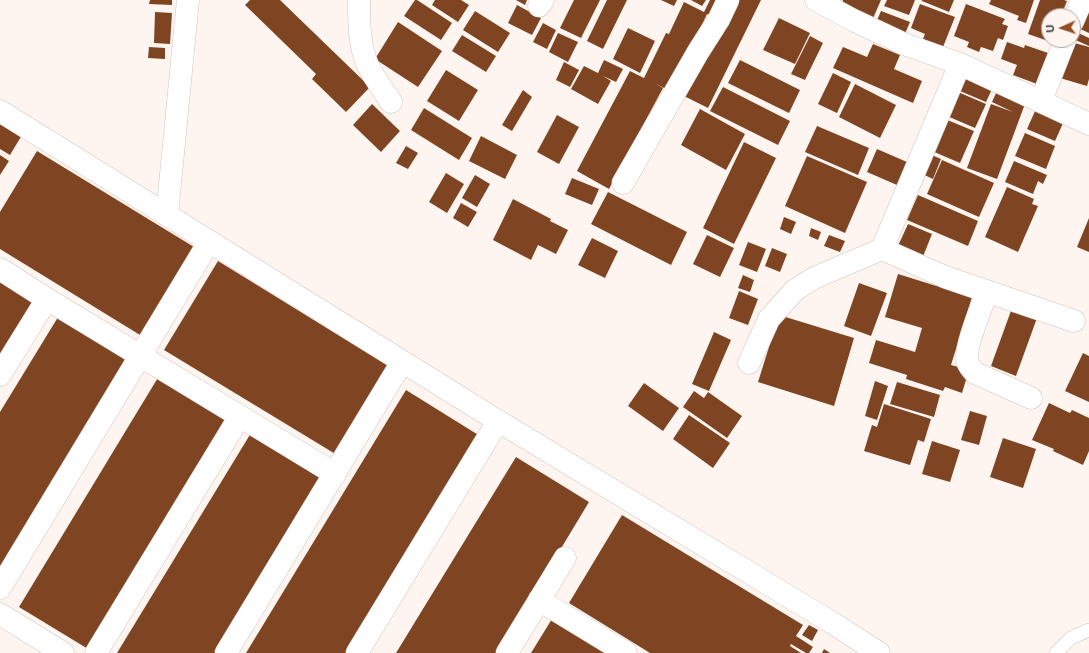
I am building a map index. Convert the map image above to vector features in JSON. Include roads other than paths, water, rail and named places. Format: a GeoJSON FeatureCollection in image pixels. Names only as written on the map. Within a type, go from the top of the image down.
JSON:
{"type":"FeatureCollection","features":[{"type":"Feature","properties":{"kind":"street"},"geometry":{"type":"LineString","coordinates":[[167,215],[188,0]]}},
{"type":"Feature","properties":{"kind":"street"},"geometry":{"type":"LineString","coordinates":[[359,0],[361,41],[369,67],[391,102]]}},
{"type":"Feature","properties":{"kind":"street"},"geometry":{"type":"LineString","coordinates":[[623,183],[694,59],[719,19],[728,0]]}},
{"type":"Feature","properties":{"kind":"street"},"geometry":{"type":"LineString","coordinates":[[816,0],[853,20],[904,44],[960,64],[1089,124]]}},
{"type":"Feature","properties":{"kind":"street"},"geometry":{"type":"LineString","coordinates":[[1041,101],[1063,48]]}},
{"type":"Feature","properties":{"kind":"street"},"geometry":{"type":"LineString","coordinates":[[749,363],[769,318],[794,290],[814,278],[882,249],[960,64]]}},
{"type":"Feature","properties":{"kind":"street"},"geometry":{"type":"LineString","coordinates":[[0,111],[402,362],[831,622],[879,653]]}},
{"type":"Feature","properties":{"kind":"street"},"geometry":{"type":"LineString","coordinates":[[0,588],[209,242]]}},
{"type":"Feature","properties":{"kind":"street"},"geometry":{"type":"LineString","coordinates":[[882,249],[945,277],[1074,321]]}},
{"type":"Feature","properties":{"kind":"street"},"geometry":{"type":"LineString","coordinates":[[0,269],[335,474]]}},
{"type":"Feature","properties":{"kind":"street"},"geometry":{"type":"LineString","coordinates":[[987,291],[968,347],[967,359],[970,367],[976,373],[1031,398]]}},
{"type":"Feature","properties":{"kind":"street"},"geometry":{"type":"LineString","coordinates":[[0,375],[47,299]]}},
{"type":"Feature","properties":{"kind":"street"},"geometry":{"type":"LineString","coordinates":[[226,653],[402,362]]}},
{"type":"Feature","properties":{"kind":"street"},"geometry":{"type":"LineString","coordinates":[[96,653],[240,416]]}},
{"type":"Feature","properties":{"kind":"street"},"geometry":{"type":"LineString","coordinates":[[357,653],[498,421]]}},
{"type":"Feature","properties":{"kind":"street"},"geometry":{"type":"LineString","coordinates":[[507,653],[565,558]]}},
{"type":"Feature","properties":{"kind":"street"},"geometry":{"type":"LineString","coordinates":[[539,600],[626,653]]}},
{"type":"Feature","properties":{"kind":"street"},"geometry":{"type":"LineString","coordinates":[[0,614],[63,653]]}},
{"type":"Feature","properties":{"kind":"lane"},"geometry":{"type":"LineString","coordinates":[[1056,653],[1071,638],[1089,630]]}}]}
